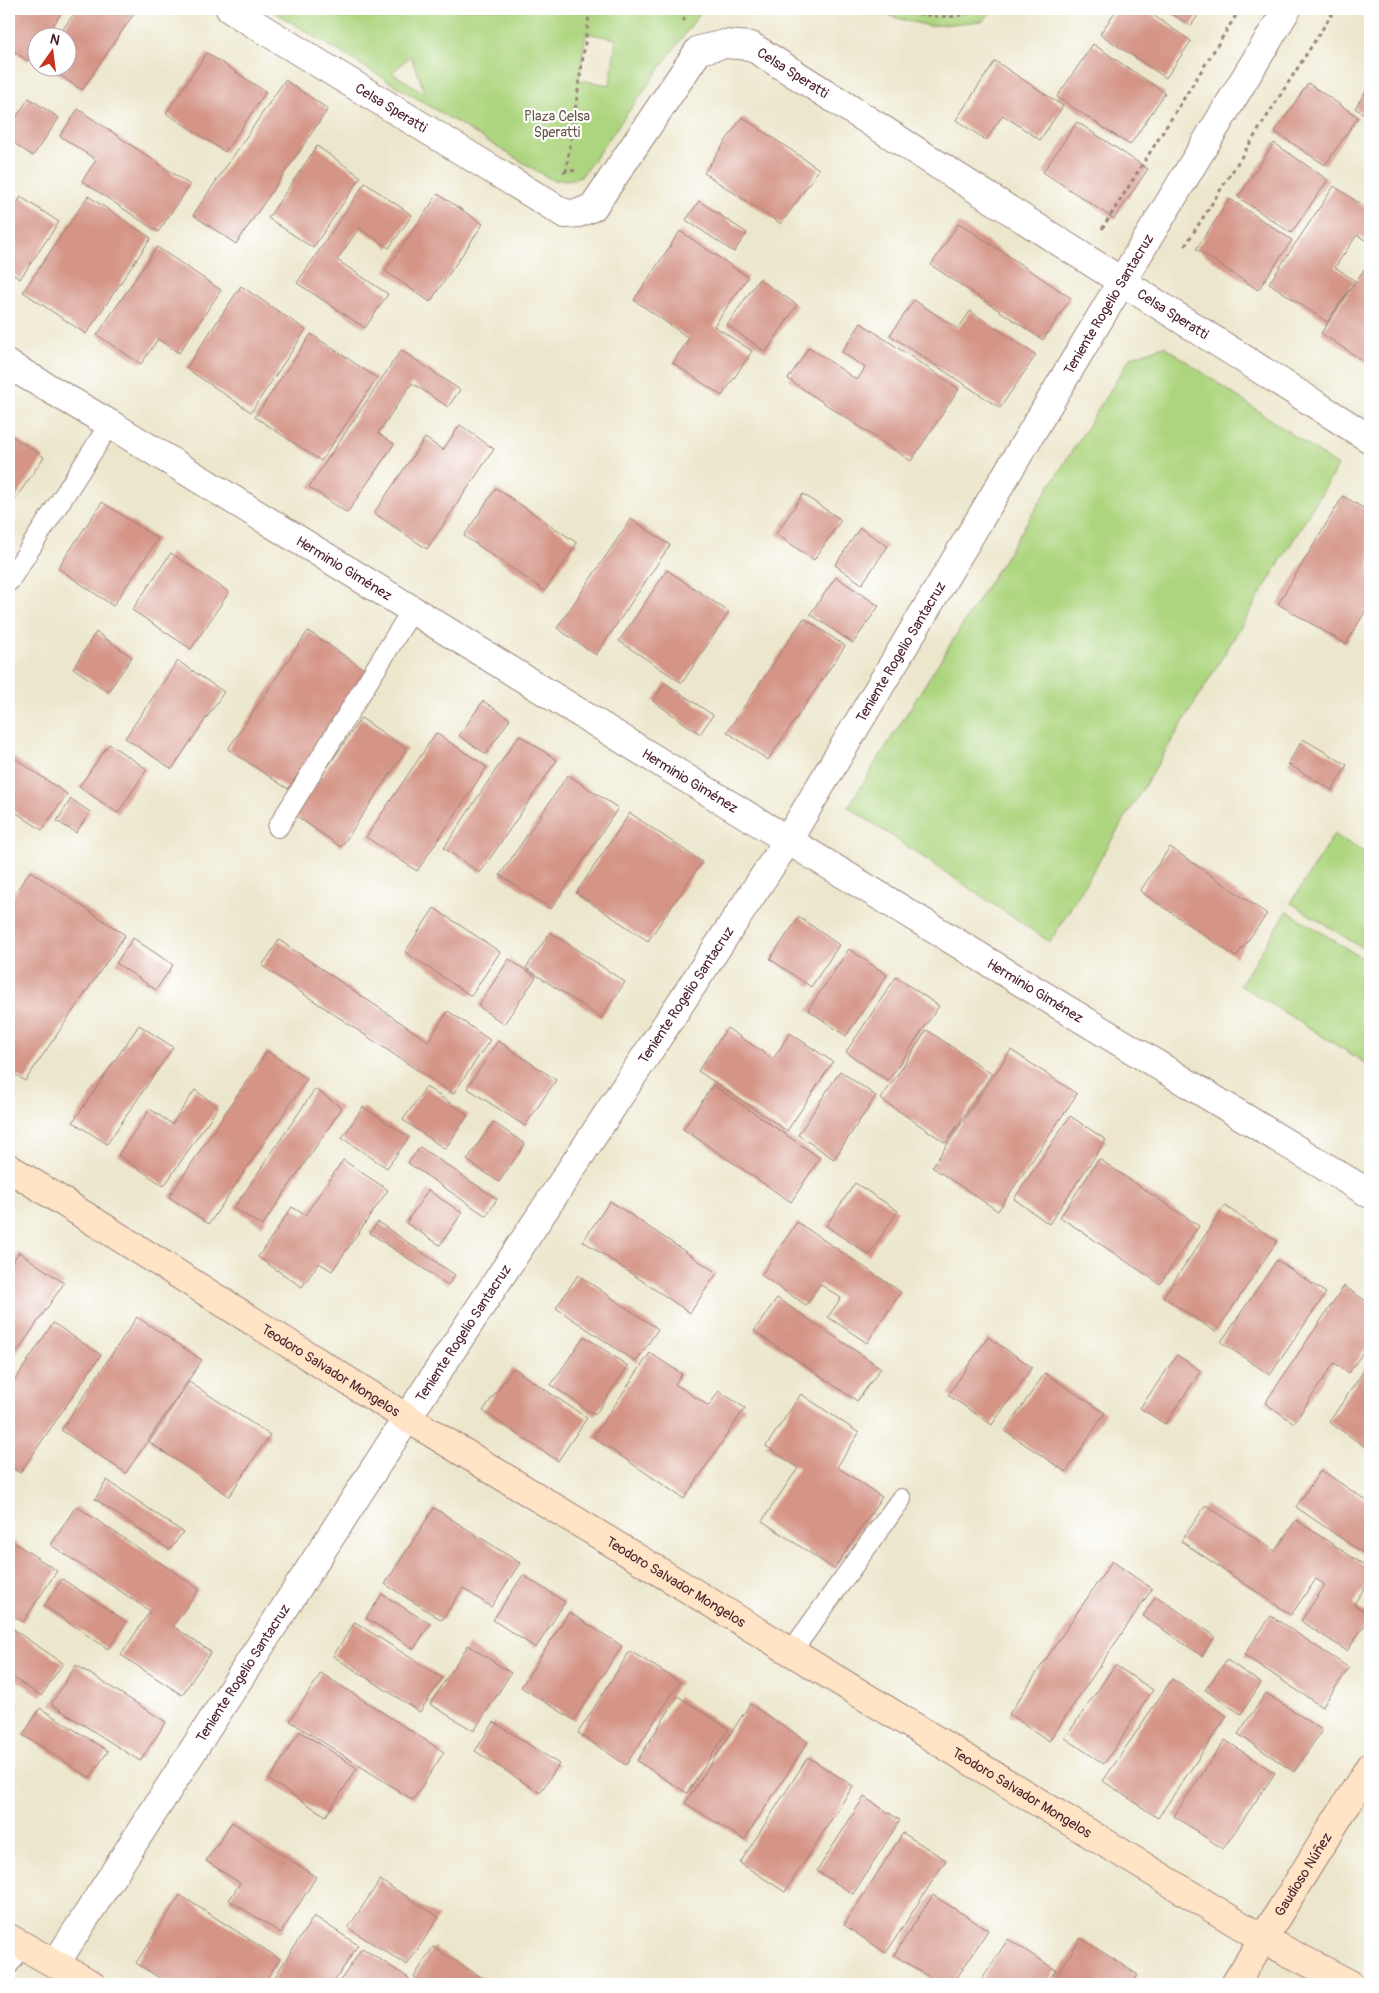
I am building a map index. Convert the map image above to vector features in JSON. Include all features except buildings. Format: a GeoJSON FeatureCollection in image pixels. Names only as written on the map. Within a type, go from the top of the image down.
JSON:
{"type":"FeatureCollection","features":[{"type":"Feature","properties":{"kind":"street","name":"Celsa Speratti"},"geometry":{"type":"LineString","coordinates":[[230,9],[565,214],[579,213],[593,207],[699,50],[724,44],[751,46],[1370,440]]}},
{"type":"Feature","properties":{"kind":"street","name":"Teniente Rogelio Santacruz"},"geometry":{"type":"LineString","coordinates":[[56,1963],[407,1418],[788,840],[1288,9]]}},
{"type":"Feature","properties":{"kind":"street","name":"Herminio Giménez"},"geometry":{"type":"LineString","coordinates":[[9,365],[110,424],[1370,1194]]}},
{"type":"Feature","properties":{"kind":"street","name":"Teodoro Salvador Mongelos"},"geometry":{"type":"LineString","coordinates":[[9,1168],[407,1418],[791,1652],[1263,1939],[1350,1984]]}},
{"type":"Feature","properties":{"kind":"street","name":"Gaudioso Núñez"},"geometry":{"type":"LineString","coordinates":[[1235,1984],[1370,1766]]}},
{"type":"Feature","properties":{"kind":"street"},"geometry":{"type":"LineString","coordinates":[[13,1949],[56,1963],[90,1984]]}},
{"type":"Feature","properties":{"kind":"lane"},"geometry":{"type":"LineString","coordinates":[[9,581],[110,424]]}},
{"type":"Feature","properties":{"kind":"lane"},"geometry":{"type":"LineString","coordinates":[[278,827],[412,610]]}},
{"type":"Feature","properties":{"kind":"lane"},"geometry":{"type":"LineString","coordinates":[[791,1652],[901,1499]]}},
{"type":"Feature","properties":{"kind":"path"},"geometry":{"type":"LineString","coordinates":[[566,172],[590,9]]}},
{"type":"Feature","properties":{"kind":"path"},"geometry":{"type":"LineString","coordinates":[[680,25],[691,9]]}},
{"type":"Feature","properties":{"kind":"path"},"geometry":{"type":"LineString","coordinates":[[903,9],[939,17],[971,13],[977,9]]}},
{"type":"Feature","properties":{"kind":"path"},"geometry":{"type":"LineString","coordinates":[[1100,233],[1240,9]]}},
{"type":"Feature","properties":{"kind":"path"},"geometry":{"type":"LineString","coordinates":[[1184,249],[1335,9]]}},
{"type":"Feature","properties":{"kind":"path"},"geometry":{"type":"LineString","coordinates":[[556,172],[578,170]]}},
{"type":"Feature","properties":{"kind":"green space","name":"Plaza Celsa Speratti"},"geometry":{"type":"Polygon","coordinates":[[[269,9],[703,9],[581,177],[568,180],[552,180],[269,9]],[[586,33],[579,80],[610,85],[616,39],[586,33]],[[411,56],[392,73],[425,93],[411,56]]]}},
{"type":"Feature","properties":{"kind":"green space"},"geometry":{"type":"Polygon","coordinates":[[[874,9],[993,9],[983,21],[929,26],[893,17],[874,9]]]}},
{"type":"Feature","properties":{"kind":"green space"},"geometry":{"type":"Polygon","coordinates":[[[1164,346],[1338,466],[1050,942],[848,807],[1131,357],[1164,346]]]}},
{"type":"Feature","properties":{"kind":"green space"},"geometry":{"type":"Polygon","coordinates":[[[1334,834],[1370,856],[1370,953],[1291,903],[1334,834]]]}},
{"type":"Feature","properties":{"kind":"green space"},"geometry":{"type":"Polygon","coordinates":[[[1287,911],[1370,963],[1370,1066],[1240,985],[1287,911]]]}}]}
